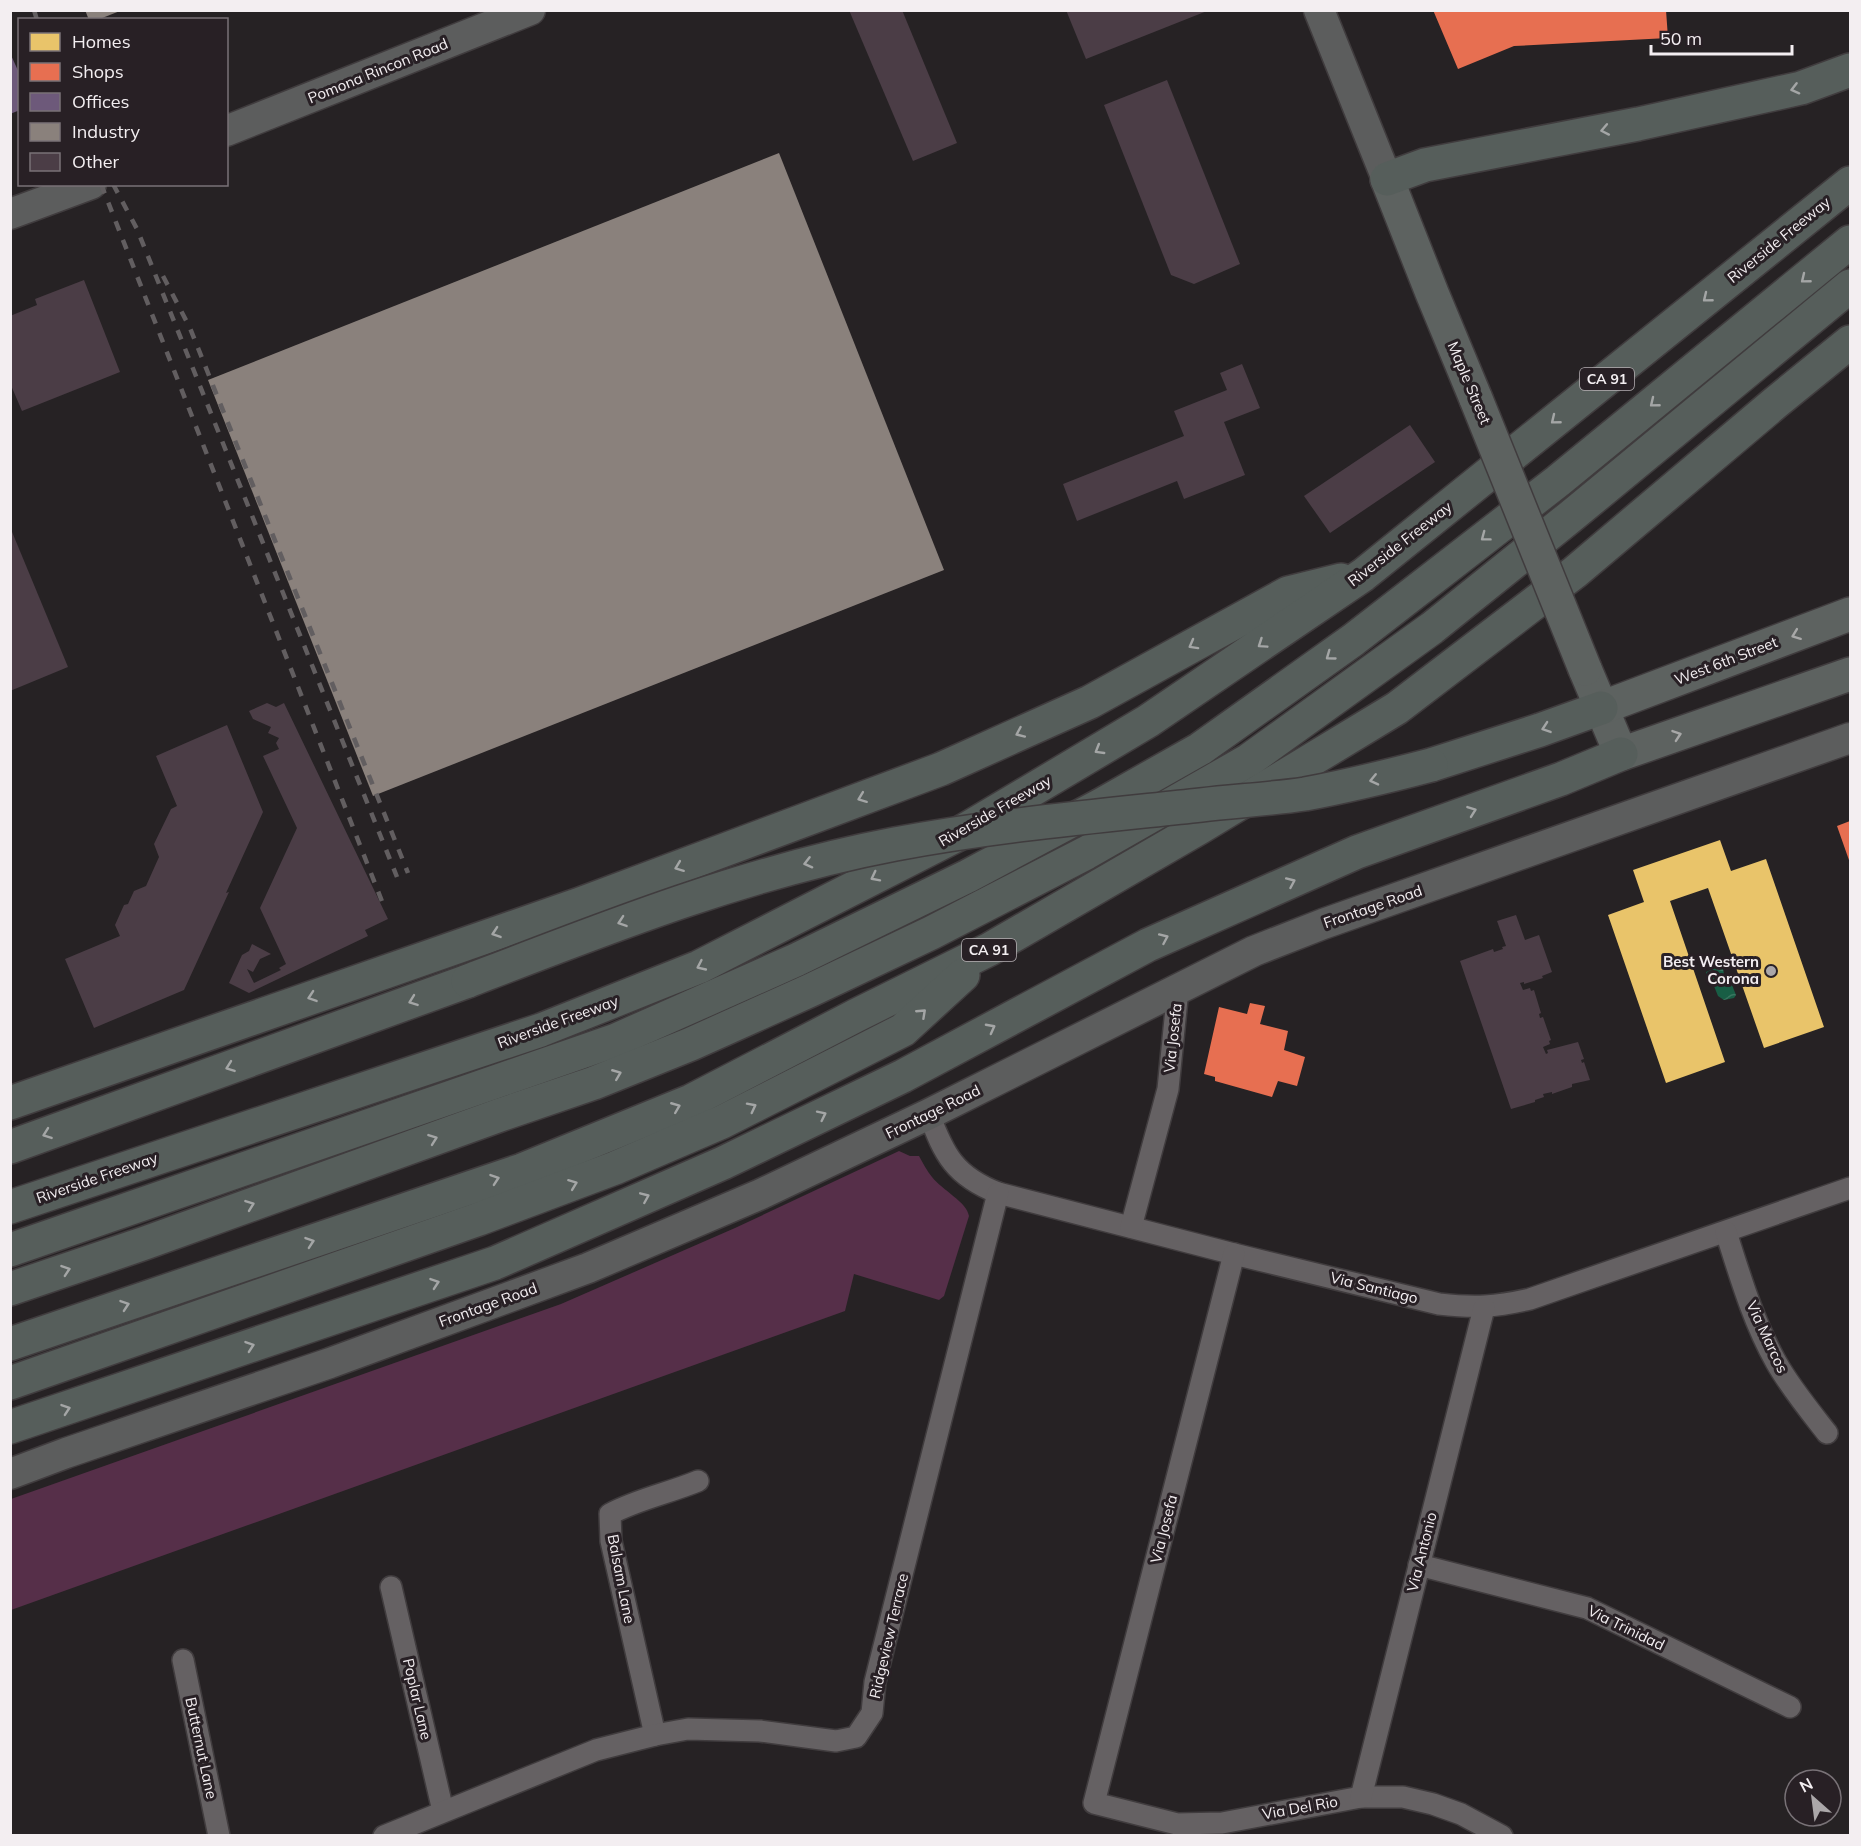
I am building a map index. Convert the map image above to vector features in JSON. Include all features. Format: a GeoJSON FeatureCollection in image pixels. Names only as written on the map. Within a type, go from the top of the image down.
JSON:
{"type":"FeatureCollection","features":[{"type":"Feature","properties":{"kind":"highway"},"geometry":{"type":"LineString","coordinates":[[1387,179],[1425,165],[1638,124],[1801,88],[1851,70]]}},
{"type":"Feature","properties":{"kind":"highway","name":"Riverside Freeway"},"geometry":{"type":"LineString","coordinates":[[10,1208],[541,1030],[699,968],[965,830],[1148,721],[1363,575],[1851,183]]}},
{"type":"Feature","properties":{"kind":"highway"},"geometry":{"type":"LineString","coordinates":[[10,1250],[616,1040],[796,960],[968,876],[1101,804],[1200,749],[1353,640],[1558,482],[1851,242]]}},
{"type":"Feature","properties":{"kind":"highway"},"geometry":{"type":"LineString","coordinates":[[10,1289],[594,1083],[690,1044],[810,990],[931,933],[1086,853],[1249,760],[1432,628],[1851,286]]}},
{"type":"Feature","properties":{"kind":"highway","name":"CA 91"},"geometry":{"type":"LineString","coordinates":[[10,1344],[522,1170],[691,1101],[990,949],[1199,828],[1398,708],[1575,572],[1851,342]]}},
{"type":"Feature","properties":{"kind":"highway"},"geometry":{"type":"LineString","coordinates":[[10,1103],[580,904],[941,769],[1090,702],[1288,593],[1363,575]]}},
{"type":"Feature","properties":{"kind":"highway"},"geometry":{"type":"LineString","coordinates":[[10,1147],[709,891],[784,869],[848,854],[981,829],[1302,794],[1376,780],[1431,765],[1601,708]]}},
{"type":"Feature","properties":{"kind":"highway"},"geometry":{"type":"LineString","coordinates":[[10,1427],[495,1263],[723,1163],[903,1076],[1158,940],[1357,852],[1622,754]]}},
{"type":"Feature","properties":{"kind":"highway"},"geometry":{"type":"LineString","coordinates":[[10,1383],[479,1219],[615,1168],[722,1122],[903,1030],[990,949]]}},
{"type":"Feature","properties":{"kind":"main road","name":"Pomona Rincon Road"},"geometry":{"type":"LineString","coordinates":[[228,130],[530,10]]}},
{"type":"Feature","properties":{"kind":"main road","name":"Maple Street"},"geometry":{"type":"LineString","coordinates":[[1319,10],[1585,669],[1622,754]]}},
{"type":"Feature","properties":{"kind":"main road"},"geometry":{"type":"LineString","coordinates":[[10,214],[86,186]]}},
{"type":"Feature","properties":{"kind":"main road","name":"West 6th Street"},"geometry":{"type":"LineString","coordinates":[[1601,708],[1851,614]]}},
{"type":"Feature","properties":{"kind":"main road"},"geometry":{"type":"LineString","coordinates":[[1622,754],[1851,674]]}},
{"type":"Feature","properties":{"kind":"main road","name":"Frontage Road"},"geometry":{"type":"LineString","coordinates":[[10,1474],[330,1363],[588,1268],[761,1194],[929,1114],[1254,951],[1323,924],[1851,738]]}},
{"type":"Feature","properties":{"kind":"street","name":"Via Josefa"},"geometry":{"type":"LineString","coordinates":[[1131,1227],[1168,1089],[1178,989]]}},
{"type":"Feature","properties":{"kind":"street","name":"Via Santiago"},"geometry":{"type":"LineString","coordinates":[[929,1114],[942,1147],[951,1161],[978,1185],[998,1193],[1439,1304],[1484,1308],[1530,1299],[1851,1188]]}},
{"type":"Feature","properties":{"kind":"street","name":"Ridgeview Terrace"},"geometry":{"type":"LineString","coordinates":[[384,1836],[596,1750],[655,1735],[688,1729],[760,1731],[836,1741],[856,1737],[872,1713],[875,1682],[998,1193]]}},
{"type":"Feature","properties":{"kind":"street","name":"Via Marcos"},"geometry":{"type":"LineString","coordinates":[[1726,1232],[1755,1318],[1776,1362],[1800,1399],[1827,1433]]}},
{"type":"Feature","properties":{"kind":"street","name":"Via Josefa"},"geometry":{"type":"LineString","coordinates":[[1094,1803],[1234,1254]]}},
{"type":"Feature","properties":{"kind":"street","name":"Via Antonio"},"geometry":{"type":"LineString","coordinates":[[1361,1797],[1484,1308]]}},
{"type":"Feature","properties":{"kind":"street","name":"Balsam Lane"},"geometry":{"type":"LineString","coordinates":[[655,1735],[611,1541],[610,1514],[629,1504],[674,1491],[698,1481]]}},
{"type":"Feature","properties":{"kind":"street","name":"Via Trinidad"},"geometry":{"type":"LineString","coordinates":[[1419,1565],[1587,1608],[1790,1707]]}},
{"type":"Feature","properties":{"kind":"street","name":"Poplar Lane"},"geometry":{"type":"LineString","coordinates":[[390,1587],[443,1811]]}},
{"type":"Feature","properties":{"kind":"street","name":"Butternut Lane"},"geometry":{"type":"LineString","coordinates":[[183,1660],[219,1836]]}},
{"type":"Feature","properties":{"kind":"street","name":"Via Del Rio"},"geometry":{"type":"LineString","coordinates":[[1094,1803],[1177,1824],[1222,1823],[1361,1797],[1403,1797],[1461,1814],[1502,1836]]}},
{"type":"Feature","properties":{"kind":"shaded area"},"geometry":{"type":"Polygon","coordinates":[[[899,1151],[910,1156],[919,1156],[936,1182],[964,1206],[969,1216],[944,1296],[939,1300],[854,1274],[845,1311],[11,1610],[11,1499],[561,1304],[735,1228],[899,1151]]]}},
{"type":"Feature","properties":{"kind":"water"},"geometry":{"type":"Polygon","coordinates":[[[1718,967],[1723,969],[1725,979],[1730,980],[1736,995],[1734,998],[1724,1000],[1718,996],[1714,986],[1709,984],[1706,972],[1718,967]]]}},
{"type":"Feature","properties":{"kind":"building: Homes","name":"Best Western Corona"},"geometry":{"type":"Polygon","coordinates":[[[1720,840],[1731,871],[1766,859],[1824,1027],[1764,1048],[1708,888],[1670,901],[1725,1062],[1666,1083],[1608,915],[1644,902],[1633,870],[1720,840]]]}},
{"type":"Feature","properties":{"kind":"building: Shops"},"geometry":{"type":"Polygon","coordinates":[[[1433,10],[1666,10],[1668,38],[1514,46],[1458,69],[1433,10]]]}},
{"type":"Feature","properties":{"kind":"building: Shops"},"geometry":{"type":"Polygon","coordinates":[[[1850,821],[1850,863],[1837,826],[1850,821]]]}},
{"type":"Feature","properties":{"kind":"building: Shops"},"geometry":{"type":"Polygon","coordinates":[[[1250,1003],[1265,1006],[1260,1024],[1288,1031],[1284,1050],[1305,1057],[1297,1086],[1278,1081],[1272,1097],[1215,1081],[1215,1077],[1204,1074],[1219,1007],[1247,1014],[1250,1003]]]}},
{"type":"Feature","properties":{"kind":"building: Offices"},"geometry":{"type":"Polygon","coordinates":[[[10,53],[18,71],[18,111],[10,114],[10,53]]]}},
{"type":"Feature","properties":{"kind":"building: Industry"},"geometry":{"type":"Polygon","coordinates":[[[85,10],[120,10],[102,18],[88,18],[85,10]]]}},
{"type":"Feature","properties":{"kind":"building: Industry"},"geometry":{"type":"Polygon","coordinates":[[[779,153],[944,570],[373,796],[208,380],[779,153]]]}},
{"type":"Feature","properties":{"kind":"building: Other"},"geometry":{"type":"Polygon","coordinates":[[[849,10],[902,10],[957,143],[913,161],[849,10]]]}},
{"type":"Feature","properties":{"kind":"building: Other"},"geometry":{"type":"Polygon","coordinates":[[[1066,10],[1207,10],[1207,11],[1086,59],[1066,10]]]}},
{"type":"Feature","properties":{"kind":"building: Other"},"geometry":{"type":"Polygon","coordinates":[[[1167,80],[1240,264],[1194,284],[1171,275],[1104,105],[1167,80]]]}},
{"type":"Feature","properties":{"kind":"building: Other"},"geometry":{"type":"Polygon","coordinates":[[[84,280],[120,372],[22,411],[10,383],[10,316],[37,305],[35,299],[84,280]]]}},
{"type":"Feature","properties":{"kind":"building: Other"},"geometry":{"type":"Polygon","coordinates":[[[1242,364],[1260,408],[1224,422],[1245,475],[1184,499],[1177,481],[1077,521],[1063,484],[1184,436],[1174,411],[1227,390],[1220,373],[1242,364]]]}},
{"type":"Feature","properties":{"kind":"building: Other"},"geometry":{"type":"Polygon","coordinates":[[[1410,425],[1435,462],[1330,533],[1304,496],[1410,425]]]}},
{"type":"Feature","properties":{"kind":"building: Other"},"geometry":{"type":"Polygon","coordinates":[[[10,527],[68,667],[10,691],[10,527]]]}},
{"type":"Feature","properties":{"kind":"building: Other"},"geometry":{"type":"Polygon","coordinates":[[[267,703],[276,707],[284,703],[388,919],[365,930],[368,936],[249,993],[229,983],[242,955],[249,951],[252,944],[271,954],[260,959],[253,972],[247,969],[254,983],[281,970],[279,968],[286,964],[260,908],[297,828],[263,756],[279,749],[276,743],[279,738],[268,733],[271,727],[253,719],[249,711],[267,703]]]}},
{"type":"Feature","properties":{"kind":"building: Other"},"geometry":{"type":"Polygon","coordinates":[[[227,725],[263,812],[226,893],[229,892],[184,990],[94,1028],[65,959],[120,936],[115,925],[124,905],[128,904],[134,891],[146,886],[159,857],[154,844],[171,809],[177,806],[156,756],[227,725]]]}},
{"type":"Feature","properties":{"kind":"building: Other"},"geometry":{"type":"Polygon","coordinates":[[[1516,915],[1525,940],[1539,935],[1552,972],[1542,976],[1543,978],[1524,984],[1524,982],[1520,983],[1523,990],[1530,988],[1531,991],[1534,990],[1541,1013],[1540,1018],[1543,1017],[1551,1040],[1550,1044],[1543,1047],[1546,1054],[1547,1050],[1578,1042],[1584,1059],[1581,1060],[1582,1063],[1584,1062],[1590,1080],[1572,1084],[1572,1087],[1552,1094],[1552,1092],[1543,1094],[1544,1097],[1535,1102],[1511,1109],[1460,961],[1493,949],[1494,952],[1503,949],[1502,947],[1506,946],[1497,921],[1516,915]]]}},
{"type":"Feature","properties":{"kind":"railway"},"geometry":{"type":"LineString","coordinates":[[34,10],[36,18]]}},
{"type":"Feature","properties":{"kind":"railway"},"geometry":{"type":"LineString","coordinates":[[102,186],[385,909]]}},
{"type":"Feature","properties":{"kind":"railway"},"geometry":{"type":"LineString","coordinates":[[114,186],[137,229],[397,877]]}},
{"type":"Feature","properties":{"kind":"railway"},"geometry":{"type":"LineString","coordinates":[[163,276],[190,328],[408,873]]}},
{"type":"Feature","properties":{"kind":"place","name":"Best Western Corona"},"geometry":{"type":"Point","coordinates":[1771,971]}}]}
